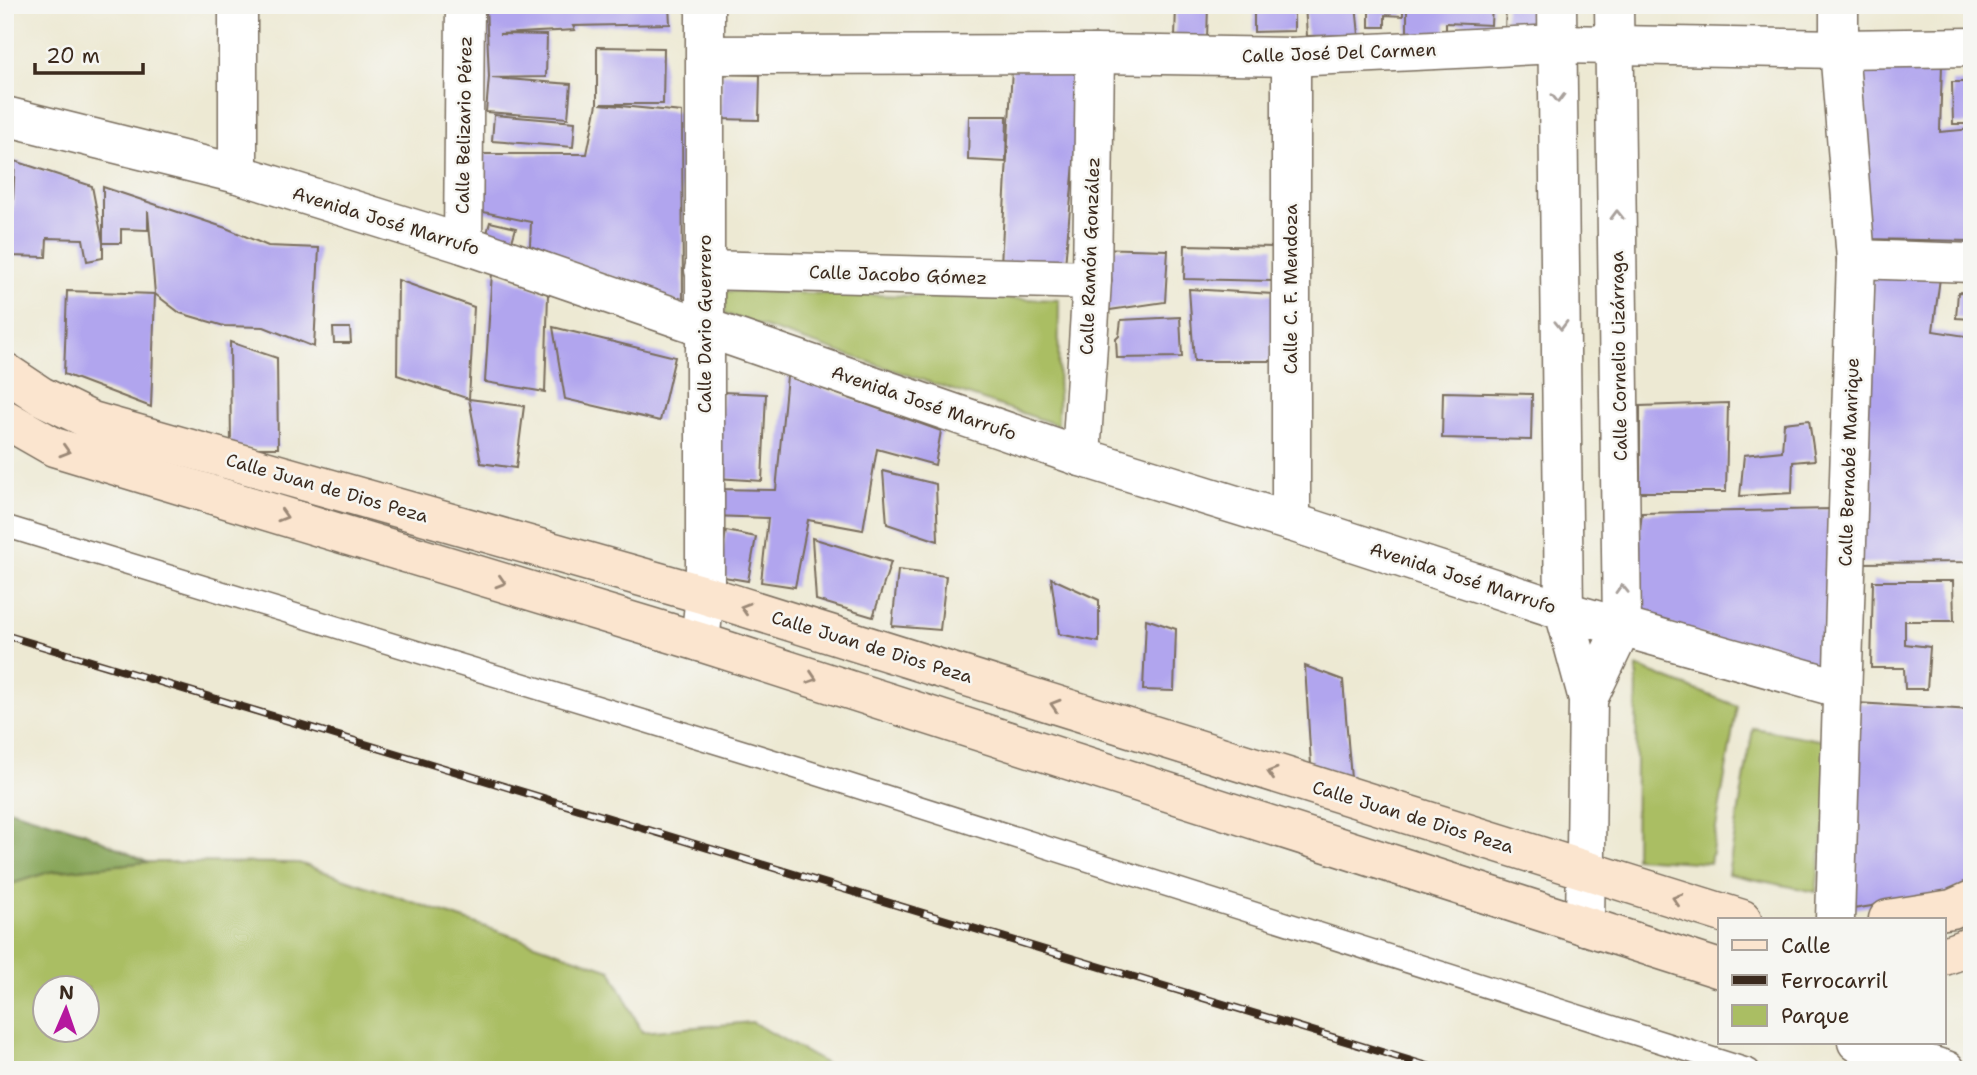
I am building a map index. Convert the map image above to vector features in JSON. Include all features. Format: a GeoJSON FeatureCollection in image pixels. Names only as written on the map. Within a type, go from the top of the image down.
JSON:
{"type":"FeatureCollection","features":[{"type":"Feature","properties":{"kind":"main road","name":"Calle Juan de Dios Peza"},"geometry":{"type":"LineString","coordinates":[[5,372],[41,396],[92,421],[705,595],[1739,918]]}},
{"type":"Feature","properties":{"kind":"main road"},"geometry":{"type":"LineString","coordinates":[[5,419],[54,447],[700,642],[1718,968]]}},
{"type":"Feature","properties":{"kind":"main road"},"geometry":{"type":"LineString","coordinates":[[1894,918],[1952,909],[1972,900]]}},
{"type":"Feature","properties":{"kind":"main road"},"geometry":{"type":"LineString","coordinates":[[1946,955],[1972,946]]}},
{"type":"Feature","properties":{"kind":"street"},"geometry":{"type":"LineString","coordinates":[[238,174],[239,5]]}},
{"type":"Feature","properties":{"kind":"street","name":"Calle Belizario Pérez"},"geometry":{"type":"LineString","coordinates":[[463,244],[465,5]]}},
{"type":"Feature","properties":{"kind":"street","name":"Calle Dario Guerrero"},"geometry":{"type":"LineString","coordinates":[[700,642],[705,595],[705,5]]}},
{"type":"Feature","properties":{"kind":"street","name":"Calle Cornelio Lizárraga"},"geometry":{"type":"LineString","coordinates":[[1557,5],[1564,611],[1588,699],[1585,926]]}},
{"type":"Feature","properties":{"kind":"street","name":"Calle Cornelio Lizárraga"},"geometry":{"type":"LineString","coordinates":[[1588,699],[1622,628],[1614,5]]}},
{"type":"Feature","properties":{"kind":"street","name":"Calle Bernabé Manrique"},"geometry":{"type":"LineString","coordinates":[[1835,918],[1856,259],[1839,49],[1839,5]]}},
{"type":"Feature","properties":{"kind":"street","name":"Calle José Del Carmen"},"geometry":{"type":"LineString","coordinates":[[706,55],[1095,54],[1291,57],[1557,44],[1839,49],[1972,47]]}},
{"type":"Feature","properties":{"kind":"street","name":"Calle Ramón González"},"geometry":{"type":"LineString","coordinates":[[1081,457],[1092,280],[1095,54]]}},
{"type":"Feature","properties":{"kind":"street","name":"Calle C. F. Mendoza"},"geometry":{"type":"LineString","coordinates":[[1291,57],[1292,522]]}},
{"type":"Feature","properties":{"kind":"street","name":"Avenida José Marrufo"},"geometry":{"type":"LineString","coordinates":[[5,116],[238,174],[463,244],[1081,457],[1292,522],[1564,611],[1842,689]]}},
{"type":"Feature","properties":{"kind":"street"},"geometry":{"type":"LineString","coordinates":[[1856,259],[1972,263]]}},
{"type":"Feature","properties":{"kind":"street","name":"Calle Jacobo Gómez"},"geometry":{"type":"LineString","coordinates":[[704,270],[1092,280]]}},
{"type":"Feature","properties":{"kind":"street"},"geometry":{"type":"LineString","coordinates":[[1863,1044],[1946,1070]]}},
{"type":"Feature","properties":{"kind":"lane"},"geometry":{"type":"LineString","coordinates":[[5,526],[759,756],[1749,1070]]}},
{"type":"Feature","properties":{"kind":"green space"},"geometry":{"type":"Polygon","coordinates":[[[726,291],[1059,300],[1058,425],[725,314],[726,291]]]}},
{"type":"Feature","properties":{"kind":"green space"},"geometry":{"type":"Polygon","coordinates":[[[1637,667],[1737,706],[1710,863],[1635,858],[1637,667]]]}},
{"type":"Feature","properties":{"kind":"green space"},"geometry":{"type":"Polygon","coordinates":[[[1753,728],[1836,743],[1816,892],[1728,874],[1753,728]]]}},
{"type":"Feature","properties":{"kind":"green space"},"geometry":{"type":"Polygon","coordinates":[[[5,808],[84,832],[147,862],[49,872],[5,886],[5,808]]]}},
{"type":"Feature","properties":{"kind":"green space"},"geometry":{"type":"Polygon","coordinates":[[[147,862],[299,863],[611,970],[642,1032],[752,1022],[837,1070],[5,1070],[5,886],[49,872],[147,862]]]}},
{"type":"Feature","properties":{"kind":"building"},"geometry":{"type":"Polygon","coordinates":[[[486,5],[669,5],[670,24],[573,26],[575,30],[499,34],[547,35],[546,77],[492,78],[571,84],[568,118],[486,112],[489,77],[486,5]]]}},
{"type":"Feature","properties":{"kind":"building"},"geometry":{"type":"Polygon","coordinates":[[[1176,5],[1208,5],[1207,39],[1175,38],[1176,5]]]}},
{"type":"Feature","properties":{"kind":"building"},"geometry":{"type":"Polygon","coordinates":[[[1254,5],[1294,5],[1294,31],[1254,32],[1254,5]]]}},
{"type":"Feature","properties":{"kind":"building"},"geometry":{"type":"Polygon","coordinates":[[[1305,5],[1356,5],[1359,35],[1307,36],[1305,5]]]}},
{"type":"Feature","properties":{"kind":"building"},"geometry":{"type":"Polygon","coordinates":[[[1369,5],[1403,5],[1403,16],[1385,15],[1385,27],[1369,27],[1369,5]]]}},
{"type":"Feature","properties":{"kind":"building"},"geometry":{"type":"Polygon","coordinates":[[[1407,5],[1492,5],[1491,25],[1446,23],[1446,38],[1407,35],[1407,5]]]}},
{"type":"Feature","properties":{"kind":"building"},"geometry":{"type":"Polygon","coordinates":[[[1506,5],[1540,5],[1539,30],[1505,32],[1506,5]]]}},
{"type":"Feature","properties":{"kind":"building"},"geometry":{"type":"Polygon","coordinates":[[[597,47],[664,48],[663,104],[600,104],[682,112],[683,305],[530,246],[531,222],[474,210],[479,154],[587,154],[597,104],[597,47]]]}},
{"type":"Feature","properties":{"kind":"building"},"geometry":{"type":"Polygon","coordinates":[[[1942,64],[1940,132],[1972,129],[1972,241],[1866,239],[1857,66],[1942,64]]]}},
{"type":"Feature","properties":{"kind":"building"},"geometry":{"type":"Polygon","coordinates":[[[1012,69],[1082,71],[1065,266],[1001,264],[1012,69]]]}},
{"type":"Feature","properties":{"kind":"building"},"geometry":{"type":"Polygon","coordinates":[[[722,74],[760,75],[759,120],[721,119],[722,74]]]}},
{"type":"Feature","properties":{"kind":"building"},"geometry":{"type":"Polygon","coordinates":[[[1952,82],[1967,82],[1968,90],[1972,90],[1972,124],[1953,124],[1952,82]]]}},
{"type":"Feature","properties":{"kind":"building"},"geometry":{"type":"Polygon","coordinates":[[[494,115],[575,122],[573,147],[492,141],[494,115]]]}},
{"type":"Feature","properties":{"kind":"building"},"geometry":{"type":"Polygon","coordinates":[[[969,116],[1007,116],[1006,162],[968,160],[969,116]]]}},
{"type":"Feature","properties":{"kind":"building"},"geometry":{"type":"Polygon","coordinates":[[[15,161],[92,186],[103,243],[103,258],[87,261],[83,239],[47,238],[46,257],[10,256],[15,161]]]}},
{"type":"Feature","properties":{"kind":"building"},"geometry":{"type":"Polygon","coordinates":[[[103,187],[226,228],[268,246],[319,248],[314,347],[264,327],[224,326],[180,313],[155,294],[148,211],[148,230],[121,229],[121,243],[103,243],[103,187]]]}},
{"type":"Feature","properties":{"kind":"building"},"geometry":{"type":"Polygon","coordinates":[[[490,222],[516,228],[510,248],[485,241],[490,222]]]}},
{"type":"Feature","properties":{"kind":"building"},"geometry":{"type":"Polygon","coordinates":[[[1185,245],[1274,247],[1272,281],[1184,279],[1185,245]]]}},
{"type":"Feature","properties":{"kind":"building"},"geometry":{"type":"Polygon","coordinates":[[[1093,248],[1168,250],[1165,302],[1096,312],[1093,248]]]}},
{"type":"Feature","properties":{"kind":"building"},"geometry":{"type":"Polygon","coordinates":[[[492,272],[548,294],[545,392],[485,382],[492,272]]]}},
{"type":"Feature","properties":{"kind":"building"},"geometry":{"type":"Polygon","coordinates":[[[1872,276],[1940,278],[1933,331],[1972,337],[1972,562],[1859,563],[1872,276]]]}},
{"type":"Feature","properties":{"kind":"building"},"geometry":{"type":"Polygon","coordinates":[[[398,280],[474,307],[469,399],[397,375],[398,280]]]}},
{"type":"Feature","properties":{"kind":"building"},"geometry":{"type":"Polygon","coordinates":[[[1189,289],[1273,294],[1272,361],[1194,361],[1189,289]]]}},
{"type":"Feature","properties":{"kind":"building"},"geometry":{"type":"Polygon","coordinates":[[[67,291],[155,294],[151,407],[64,374],[67,291]]]}},
{"type":"Feature","properties":{"kind":"building"},"geometry":{"type":"Polygon","coordinates":[[[1958,292],[1972,293],[1972,319],[1956,318],[1958,292]]]}},
{"type":"Feature","properties":{"kind":"building"},"geometry":{"type":"Polygon","coordinates":[[[1180,317],[1182,357],[1117,358],[1116,339],[1119,336],[1121,320],[1180,317]]]}},
{"type":"Feature","properties":{"kind":"building"},"geometry":{"type":"Polygon","coordinates":[[[553,327],[675,357],[660,421],[565,399],[553,327]]]}},
{"type":"Feature","properties":{"kind":"building"},"geometry":{"type":"Polygon","coordinates":[[[333,328],[350,328],[351,343],[334,343],[333,328]]]}},
{"type":"Feature","properties":{"kind":"building"},"geometry":{"type":"Polygon","coordinates":[[[230,342],[277,358],[278,448],[231,448],[230,342]]]}},
{"type":"Feature","properties":{"kind":"building"},"geometry":{"type":"Polygon","coordinates":[[[787,376],[941,431],[935,465],[877,449],[863,530],[808,520],[795,587],[761,582],[768,518],[713,516],[714,489],[776,490],[787,376]]]}},
{"type":"Feature","properties":{"kind":"building"},"geometry":{"type":"Polygon","coordinates":[[[722,392],[766,394],[762,481],[717,478],[722,392]]]}},
{"type":"Feature","properties":{"kind":"building"},"geometry":{"type":"Polygon","coordinates":[[[1443,392],[1532,394],[1531,440],[1442,438],[1443,392]]]}},
{"type":"Feature","properties":{"kind":"building"},"geometry":{"type":"Polygon","coordinates":[[[469,399],[524,406],[516,468],[481,463],[469,399]]]}},
{"type":"Feature","properties":{"kind":"building"},"geometry":{"type":"Polygon","coordinates":[[[1728,403],[1726,492],[1640,492],[1640,406],[1728,403]]]}},
{"type":"Feature","properties":{"kind":"building"},"geometry":{"type":"Polygon","coordinates":[[[1809,420],[1815,460],[1793,462],[1792,493],[1740,496],[1744,455],[1782,451],[1784,423],[1809,420]]]}},
{"type":"Feature","properties":{"kind":"building"},"geometry":{"type":"Polygon","coordinates":[[[883,471],[936,484],[938,541],[887,524],[883,471]]]}},
{"type":"Feature","properties":{"kind":"building"},"geometry":{"type":"Polygon","coordinates":[[[1831,509],[1830,674],[1630,612],[1642,513],[1831,509]]]}},
{"type":"Feature","properties":{"kind":"building"},"geometry":{"type":"Polygon","coordinates":[[[726,531],[756,537],[748,581],[718,576],[726,531]]]}},
{"type":"Feature","properties":{"kind":"building"},"geometry":{"type":"Polygon","coordinates":[[[812,538],[891,562],[873,617],[816,600],[812,538]]]}},
{"type":"Feature","properties":{"kind":"building"},"geometry":{"type":"Polygon","coordinates":[[[898,570],[946,576],[940,630],[892,626],[898,570]]]}},
{"type":"Feature","properties":{"kind":"building"},"geometry":{"type":"Polygon","coordinates":[[[1051,578],[1099,600],[1099,642],[1059,634],[1051,578]]]}},
{"type":"Feature","properties":{"kind":"building"},"geometry":{"type":"Polygon","coordinates":[[[1873,581],[1953,581],[1954,621],[1905,621],[1905,644],[1930,647],[1927,689],[1905,689],[1904,668],[1871,668],[1873,581]]]}},
{"type":"Feature","properties":{"kind":"building"},"geometry":{"type":"Polygon","coordinates":[[[1146,619],[1176,629],[1174,691],[1143,690],[1146,619]]]}},
{"type":"Feature","properties":{"kind":"building"},"geometry":{"type":"Polygon","coordinates":[[[1305,666],[1343,680],[1351,779],[1311,765],[1305,666]]]}},
{"type":"Feature","properties":{"kind":"building"},"geometry":{"type":"Polygon","coordinates":[[[1857,703],[1972,710],[1972,882],[1945,894],[1847,910],[1857,703]]]}},
{"type":"Feature","properties":{"kind":"railway"},"geometry":{"type":"LineString","coordinates":[[5,635],[1441,1070]]}}]}
